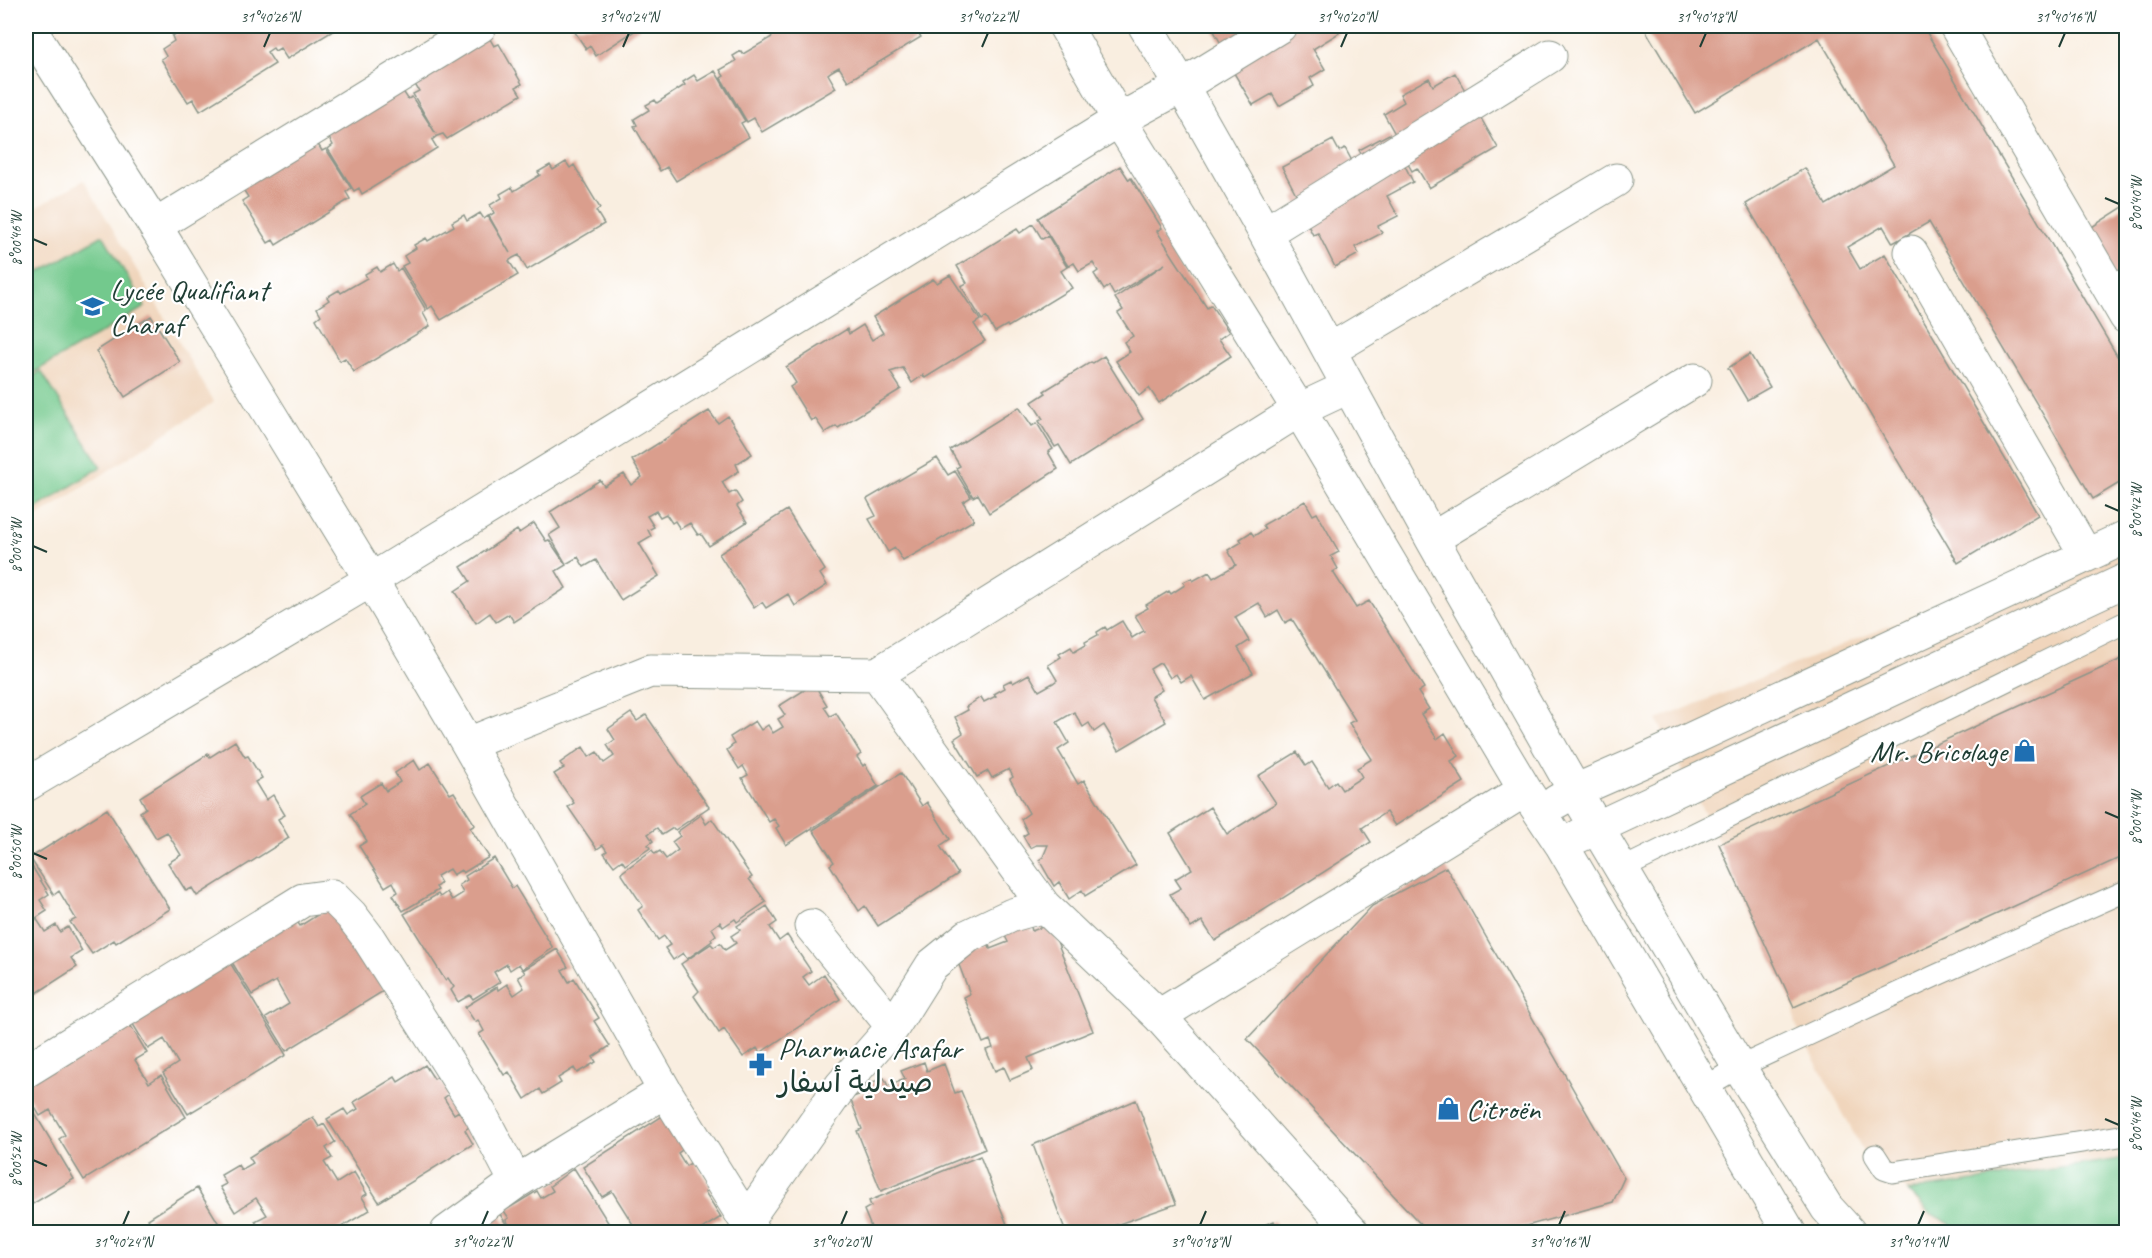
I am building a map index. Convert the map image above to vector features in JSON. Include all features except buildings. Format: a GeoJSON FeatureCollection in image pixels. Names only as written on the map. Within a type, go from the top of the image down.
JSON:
{"type":"FeatureCollection","features":[{"type":"Feature","properties":{"kind":"street"},"geometry":{"type":"LineString","coordinates":[[28,26],[155,226],[371,580],[468,744],[665,1091],[750,1227],[841,1086],[893,1027],[932,965],[968,936],[1012,915],[1044,906]]}},
{"type":"Feature","properties":{"kind":"street"},"geometry":{"type":"LineString","coordinates":[[155,226],[480,26]]}},
{"type":"Feature","properties":{"kind":"street"},"geometry":{"type":"LineString","coordinates":[[1065,26],[1119,120],[1299,410],[1532,801],[1561,844],[1789,1233]]}},
{"type":"Feature","properties":{"kind":"street"},"geometry":{"type":"LineString","coordinates":[[1145,26],[1182,86],[1265,233],[1432,539],[1575,791],[1738,1067],[1827,1208],[1849,1233]]}},
{"type":"Feature","properties":{"kind":"street"},"geometry":{"type":"LineString","coordinates":[[26,785],[371,580],[1119,120],[1182,86],[1280,26]]}},
{"type":"Feature","properties":{"kind":"street"},"geometry":{"type":"LineString","coordinates":[[1956,26],[2127,317]]}},
{"type":"Feature","properties":{"kind":"street"},"geometry":{"type":"LineString","coordinates":[[1265,233],[1550,56]]}},
{"type":"Feature","properties":{"kind":"street"},"geometry":{"type":"LineString","coordinates":[[1329,350],[1616,180]]}},
{"type":"Feature","properties":{"kind":"street"},"geometry":{"type":"LineString","coordinates":[[1911,252],[2086,555]]}},
{"type":"Feature","properties":{"kind":"street"},"geometry":{"type":"LineString","coordinates":[[1432,539],[1695,380]]}},
{"type":"Feature","properties":{"kind":"street"},"geometry":{"type":"LineString","coordinates":[[468,744],[650,672],[878,674],[1299,410],[1348,387]]}},
{"type":"Feature","properties":{"kind":"street"},"geometry":{"type":"LineString","coordinates":[[1158,1016],[1532,801],[1575,791],[1669,750],[2127,537]]}},
{"type":"Feature","properties":{"kind":"street"},"geometry":{"type":"LineString","coordinates":[[1561,844],[2127,580]]}},
{"type":"Feature","properties":{"kind":"street"},"geometry":{"type":"LineString","coordinates":[[878,674],[1044,906],[1158,1016],[1352,1233]]}},
{"type":"Feature","properties":{"kind":"street"},"geometry":{"type":"LineString","coordinates":[[26,1071],[303,900],[332,896],[351,915],[392,976],[480,1113],[516,1182]]}},
{"type":"Feature","properties":{"kind":"street"},"geometry":{"type":"LineString","coordinates":[[811,926],[893,1027]]}},
{"type":"Feature","properties":{"kind":"street"},"geometry":{"type":"LineString","coordinates":[[447,1233],[516,1182],[665,1091]]}},
{"type":"Feature","properties":{"kind":"lane"},"geometry":{"type":"LineString","coordinates":[[1622,869],[2127,622]]}},
{"type":"Feature","properties":{"kind":"lane"},"geometry":{"type":"LineString","coordinates":[[1705,1088],[1738,1067],[1948,970],[2127,891]]}},
{"type":"Feature","properties":{"kind":"lane"},"geometry":{"type":"LineString","coordinates":[[1875,1155],[1884,1169],[1893,1172],[2127,1135]]}},
{"type":"Feature","properties":{"kind":"shaded area","name":"Lycée Qualifiant Charaf"},"geometry":{"type":"Polygon","coordinates":[[[84,180],[214,402],[26,524],[26,213],[84,180]]]}},
{"type":"Feature","properties":{"kind":"shaded area"},"geometry":{"type":"Polygon","coordinates":[[[2126,530],[2126,1232],[1937,1232],[1908,1191],[1864,1153],[1795,1023],[1794,1007],[1720,844],[1657,720],[2126,530]]]}},
{"type":"Feature","properties":{"kind":"green space"},"geometry":{"type":"Polygon","coordinates":[[[103,235],[145,307],[26,377],[26,280],[103,235]]]}},
{"type":"Feature","properties":{"kind":"green space"},"geometry":{"type":"Polygon","coordinates":[[[41,371],[101,467],[26,515],[26,381],[41,371]]]}},
{"type":"Feature","properties":{"kind":"green space"},"geometry":{"type":"Polygon","coordinates":[[[2126,1158],[2126,1232],[1965,1232],[1930,1213],[1908,1191],[2126,1158]]]}},
{"type":"Feature","properties":{"kind":"place","name":"Lycée Qualifiant Charaf"},"geometry":{"type":"Point","coordinates":[92,307]}},
{"type":"Feature","properties":{"kind":"place","name":"Mr. Bricolage"},"geometry":{"type":"Point","coordinates":[2025,751]}},
{"type":"Feature","properties":{"kind":"place","name":"Pharmacie Asafar صيدلية أسفار"},"geometry":{"type":"Point","coordinates":[760,1065]}},
{"type":"Feature","properties":{"kind":"place","name":"Citroën"},"geometry":{"type":"Point","coordinates":[1448,1109]}}]}
